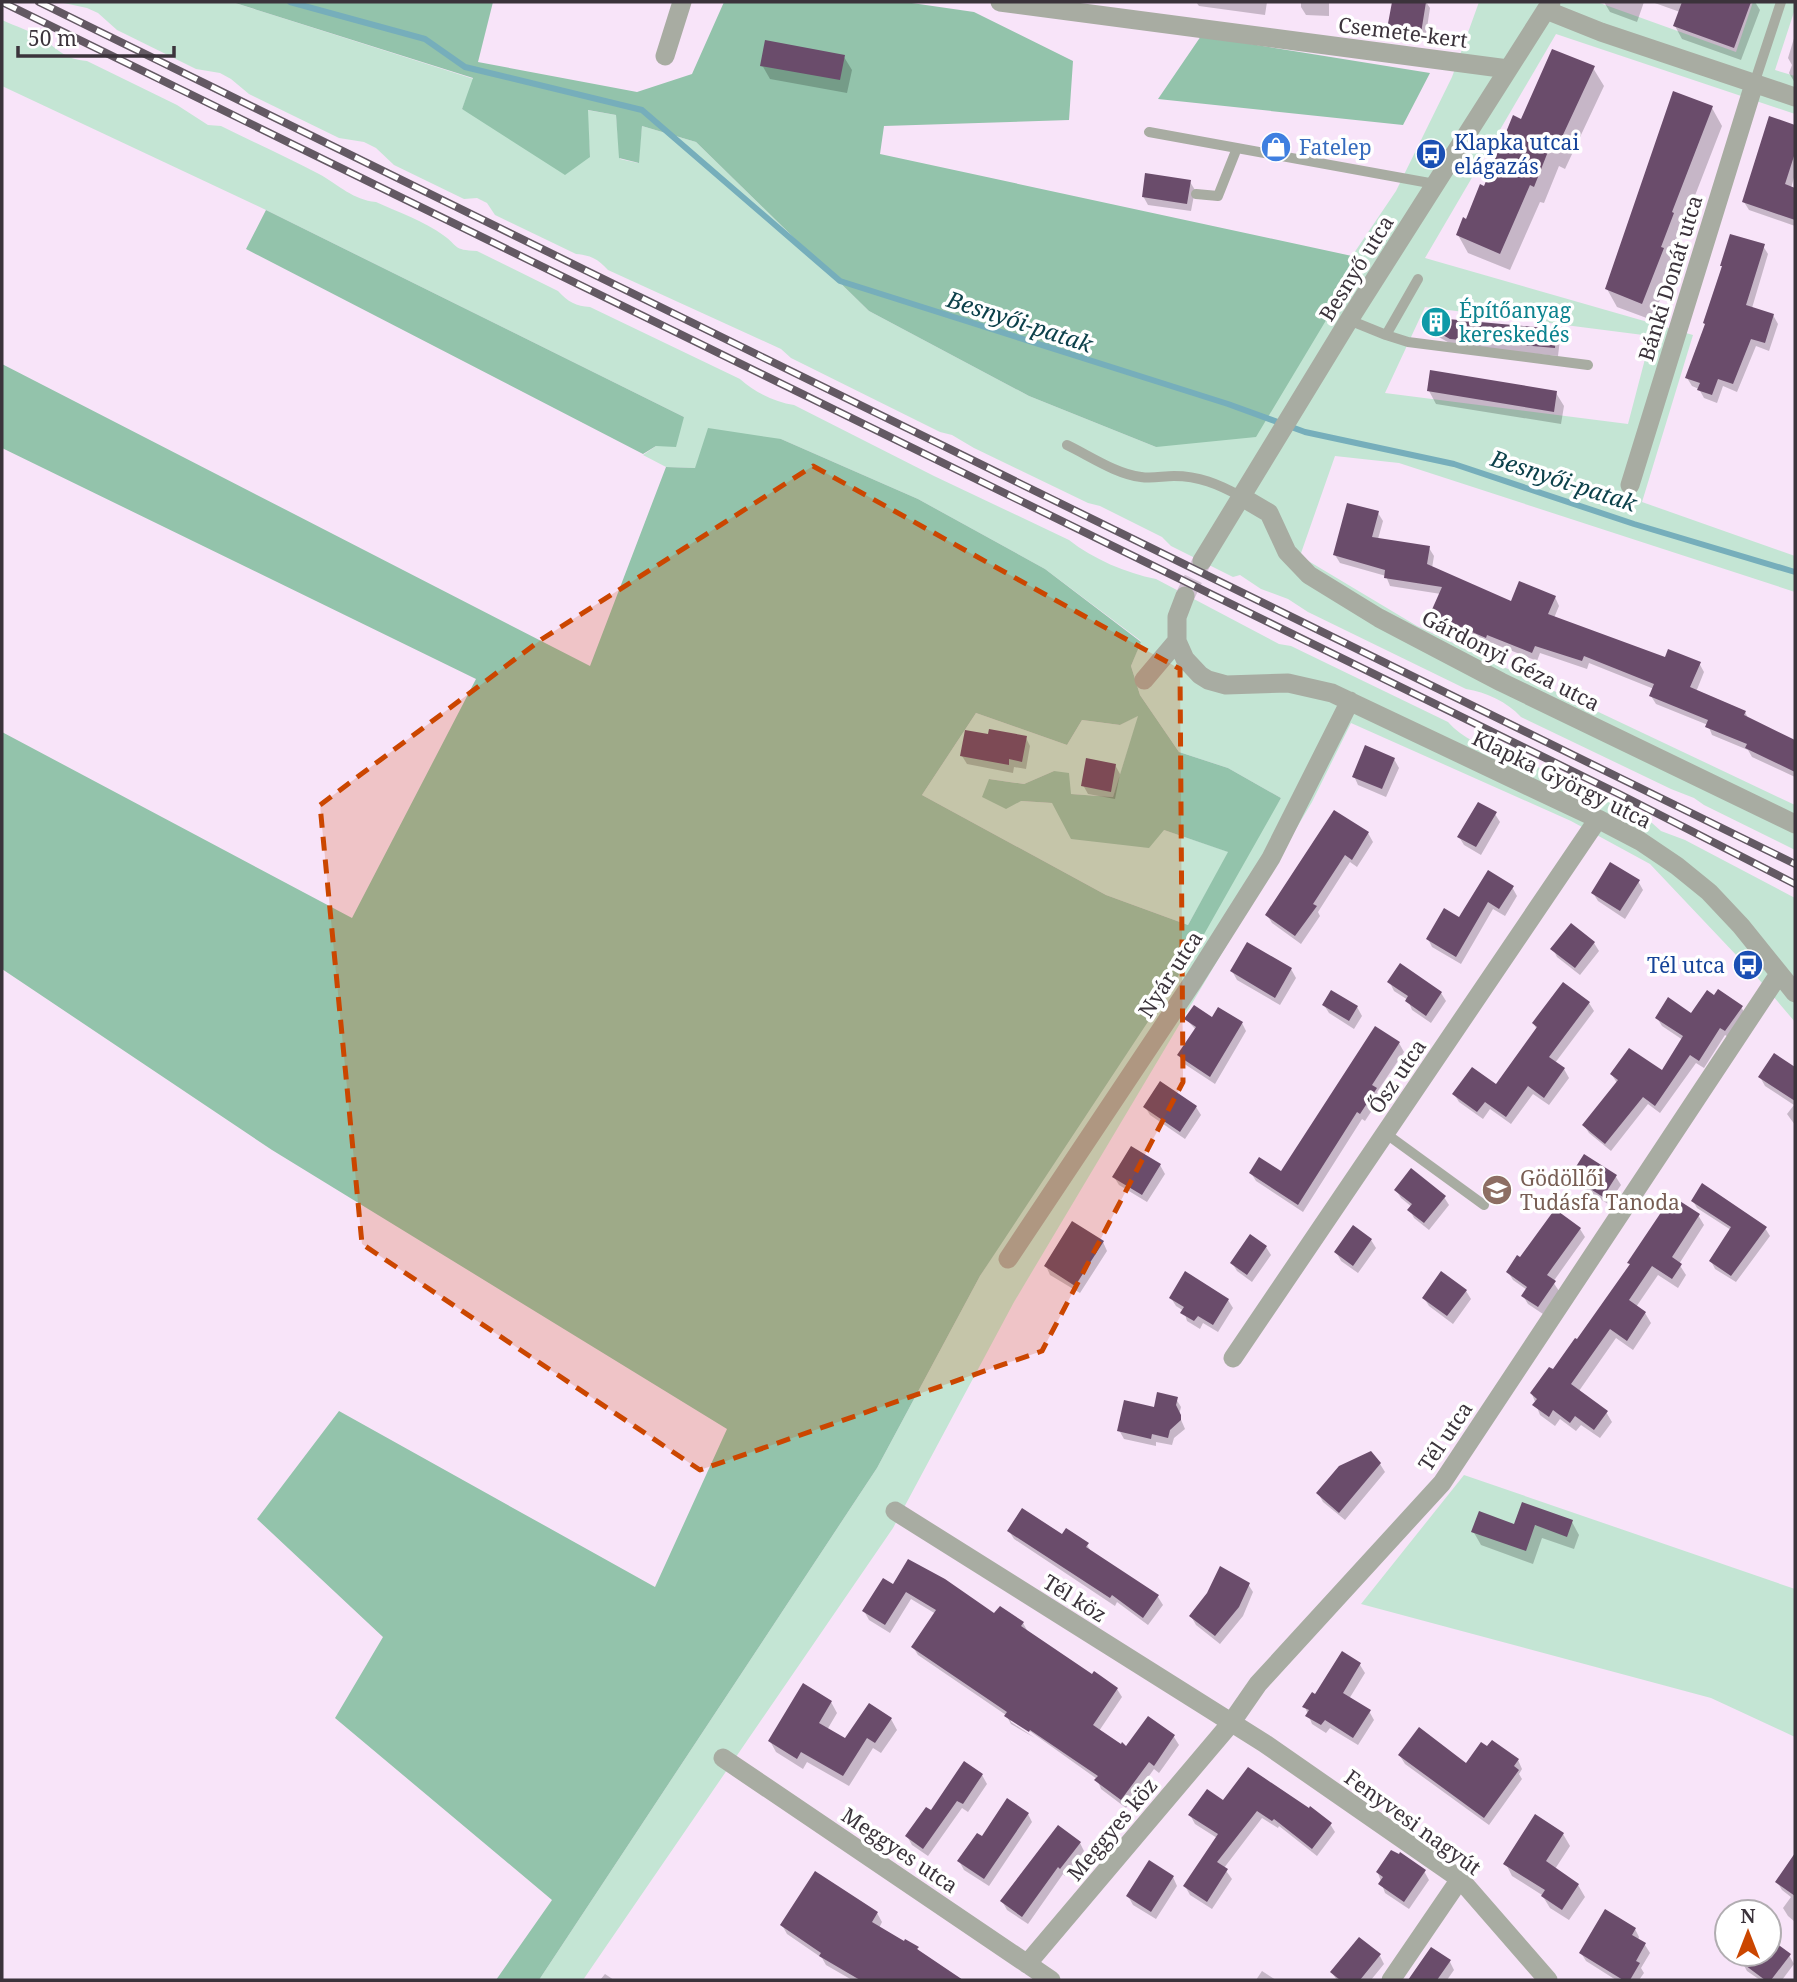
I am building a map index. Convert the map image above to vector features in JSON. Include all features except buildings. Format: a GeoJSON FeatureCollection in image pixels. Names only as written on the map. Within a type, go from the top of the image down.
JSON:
{"type":"FeatureCollection","features":[{"type":"Feature","properties":{"kind":"street"},"geometry":{"type":"LineString","coordinates":[[665,56],[682,2]]}},
{"type":"Feature","properties":{"kind":"street","name":"Csemete-kert"},"geometry":{"type":"LineString","coordinates":[[1000,2],[1508,69]]}},
{"type":"Feature","properties":{"kind":"street"},"geometry":{"type":"LineString","coordinates":[[1548,6],[1601,32],[1795,97]]}},
{"type":"Feature","properties":{"kind":"street","name":"Besnyő utca"},"geometry":{"type":"LineString","coordinates":[[1202,561],[1349,320],[1548,6]]}},
{"type":"Feature","properties":{"kind":"street","name":"Bánki Donát utca"},"geometry":{"type":"LineString","coordinates":[[1630,485],[1754,84]]}},
{"type":"Feature","properties":{"kind":"street","name":"Gárdonyi Géza utca"},"geometry":{"type":"LineString","coordinates":[[1240,496],[1269,513],[1287,552],[1303,569],[1379,618],[1501,682],[1795,824]]}},
{"type":"Feature","properties":{"kind":"street"},"geometry":{"type":"LineString","coordinates":[[1144,680],[1177,640],[1177,617],[1185,596]]}},
{"type":"Feature","properties":{"kind":"street","name":"Klapka György utca"},"geometry":{"type":"LineString","coordinates":[[1177,640],[1189,665],[1208,680],[1226,685],[1288,682],[1311,686],[1350,701],[1640,841],[1709,892],[1741,926],[1795,993]]}},
{"type":"Feature","properties":{"kind":"street","name":"Nyár utca"},"geometry":{"type":"LineString","coordinates":[[1008,1259],[1195,980],[1271,858],[1350,701]]}},
{"type":"Feature","properties":{"kind":"street","name":"Ősz utca"},"geometry":{"type":"LineString","coordinates":[[1233,1358],[1598,819]]}},
{"type":"Feature","properties":{"kind":"street","name":"Tél utca"},"geometry":{"type":"LineString","coordinates":[[1231,1723],[1258,1684],[1442,1483],[1779,974]]}},
{"type":"Feature","properties":{"kind":"street","name":"Tél köz"},"geometry":{"type":"LineString","coordinates":[[895,1511],[1231,1723]]}},
{"type":"Feature","properties":{"kind":"street","name":"Fenyvesi nagyút"},"geometry":{"type":"LineString","coordinates":[[1231,1723],[1460,1879],[1548,1980]]}},
{"type":"Feature","properties":{"kind":"street","name":"Meggyes köz"},"geometry":{"type":"LineString","coordinates":[[1027,1964],[1231,1723]]}},
{"type":"Feature","properties":{"kind":"street","name":"Meggyes utca"},"geometry":{"type":"LineString","coordinates":[[723,1758],[1051,1980]]}},
{"type":"Feature","properties":{"kind":"street"},"geometry":{"type":"LineString","coordinates":[[1391,1980],[1460,1879]]}},
{"type":"Feature","properties":{"kind":"lane"},"geometry":{"type":"LineString","coordinates":[[1754,84],[1781,2]]}},
{"type":"Feature","properties":{"kind":"lane"},"geometry":{"type":"LineString","coordinates":[[1149,132],[1435,184]]}},
{"type":"Feature","properties":{"kind":"lane"},"geometry":{"type":"LineString","coordinates":[[1196,194],[1218,196],[1237,148]]}},
{"type":"Feature","properties":{"kind":"lane"},"geometry":{"type":"LineString","coordinates":[[1386,335],[1418,279]]}},
{"type":"Feature","properties":{"kind":"lane"},"geometry":{"type":"LineString","coordinates":[[1349,320],[1408,342],[1588,365]]}},
{"type":"Feature","properties":{"kind":"lane"},"geometry":{"type":"LineString","coordinates":[[1067,445],[1128,474],[1142,477],[1202,478],[1240,496]]}},
{"type":"Feature","properties":{"kind":"lane"},"geometry":{"type":"LineString","coordinates":[[1385,1133],[1484,1205]]}},
{"type":"Feature","properties":{"kind":"highlighted area"},"geometry":{"type":"Polygon","coordinates":[[[813,466],[1180,669],[1183,1082],[1042,1351],[700,1470],[362,1244],[320,805],[542,639],[813,466]]]}},
{"type":"Feature","properties":{"kind":"green space"},"geometry":{"type":"Polygon","coordinates":[[[59,2],[232,2],[474,79],[462,109],[590,157],[587,110],[616,115],[620,159],[638,163],[642,126],[696,142],[869,311],[1029,396],[1156,447],[1358,268],[1352,256],[1396,191],[1452,77],[1479,2],[1597,2],[1736,52],[1753,2],[1795,2],[1775,70],[1795,76],[1795,114],[1556,34],[1425,258],[1693,335],[1642,502],[1795,556],[1795,592],[1399,463],[1335,456],[1300,556],[1417,626],[1795,805],[1795,850],[1694,798],[1521,717],[1496,698],[1466,689],[1308,612],[1288,599],[1261,589],[1240,575],[1233,577],[1171,546],[1162,537],[952,435],[940,432],[791,358],[781,349],[608,270],[594,258],[576,254],[495,215],[487,203],[477,198],[464,199],[394,165],[376,148],[364,142],[339,138],[249,94],[220,73],[196,69],[117,30],[98,13],[59,2]],[[1425,307],[1385,393],[1628,424],[1651,336],[1425,307]]]}},
{"type":"Feature","properties":{"kind":"green space"},"geometry":{"type":"Polygon","coordinates":[[[232,2],[493,2],[478,62],[637,92],[692,74],[724,2],[905,2],[974,12],[1073,61],[1069,120],[884,126],[880,154],[1352,256],[1358,267],[1256,437],[1156,447],[1029,396],[869,311],[696,142],[642,126],[639,163],[619,158],[616,115],[588,110],[590,157],[565,175],[462,109],[473,78],[232,2]]]}},
{"type":"Feature","properties":{"kind":"green space"},"geometry":{"type":"Polygon","coordinates":[[[2,20],[38,36],[68,56],[87,61],[177,105],[208,125],[221,126],[295,162],[353,195],[420,221],[459,248],[477,251],[558,291],[572,303],[590,307],[740,379],[765,396],[794,405],[1069,540],[1099,559],[1156,579],[1279,644],[1291,646],[1448,722],[1473,741],[1503,750],[1652,823],[1661,831],[1685,840],[1795,898],[1795,1022],[1756,976],[1650,864],[1571,821],[1351,723],[1312,802],[1014,1302],[893,1528],[583,1980],[539,1980],[877,1468],[980,1276],[1281,798],[1228,768],[1179,752],[1140,695],[1131,666],[1141,641],[1045,569],[918,499],[781,439],[695,468],[666,467],[643,455],[656,446],[684,417],[266,210],[2,86],[2,20]]]}},
{"type":"Feature","properties":{"kind":"green space"},"geometry":{"type":"Polygon","coordinates":[[[1201,36],[1430,73],[1403,125],[1158,99],[1201,36]]]}},
{"type":"Feature","properties":{"kind":"green space"},"geometry":{"type":"Polygon","coordinates":[[[266,210],[684,417],[676,447],[656,446],[643,454],[246,249],[266,210]]]}},
{"type":"Feature","properties":{"kind":"green space"},"geometry":{"type":"Polygon","coordinates":[[[2,364],[590,666],[666,467],[695,468],[708,428],[781,439],[918,499],[1045,569],[1141,642],[1131,666],[1140,695],[1179,752],[1228,768],[1281,798],[1194,952],[980,1276],[877,1468],[539,1980],[496,1980],[552,1900],[335,1718],[383,1637],[257,1519],[339,1411],[655,1587],[727,1429],[272,1150],[2,969],[2,732],[352,918],[476,679],[2,448],[2,364]],[[976,713],[922,795],[1106,895],[1188,925],[1228,852],[1164,830],[1149,848],[1071,839],[1052,803],[1021,801],[1006,809],[982,797],[989,779],[1024,784],[1054,771],[1069,773],[1071,794],[1113,797],[1138,716],[1120,725],[1082,720],[1067,745],[976,713]]]}},
{"type":"Feature","properties":{"kind":"green space"},"geometry":{"type":"Polygon","coordinates":[[[976,713],[1067,745],[1082,720],[1120,725],[1139,715],[1113,797],[1071,794],[1054,771],[1024,784],[989,779],[1021,801],[1052,803],[1164,830],[1229,852],[1188,925],[1106,895],[922,795],[976,713]]]}},
{"type":"Feature","properties":{"kind":"green space"},"geometry":{"type":"Polygon","coordinates":[[[1464,1475],[1795,1589],[1795,1737],[1711,1698],[1361,1604],[1464,1475]]]}},
{"type":"Feature","properties":{"kind":"waterway","name":"Besnyői-patak"},"geometry":{"type":"LineString","coordinates":[[290,2],[425,39],[465,67],[642,110],[840,281],[1228,404],[1305,432],[1454,464],[1634,524],[1795,572]]}},
{"type":"Feature","properties":{"kind":"tunnel"},"geometry":{"type":"LineString","coordinates":[[1185,596],[1202,561]]}},
{"type":"Feature","properties":{"kind":"railway"},"geometry":{"type":"LineString","coordinates":[[2,2],[1619,794],[1795,884]]}},
{"type":"Feature","properties":{"kind":"railway"},"geometry":{"type":"LineString","coordinates":[[39,2],[1795,864]]}},
{"type":"Feature","properties":{"kind":"place","name":"Fatelep"},"geometry":{"type":"Point","coordinates":[1276,147]}},
{"type":"Feature","properties":{"kind":"place","name":"Klapka utcai elágazás"},"geometry":{"type":"Point","coordinates":[1431,154]}},
{"type":"Feature","properties":{"kind":"place","name":"Építőanyag kereskedés"},"geometry":{"type":"Point","coordinates":[1436,322]}},
{"type":"Feature","properties":{"kind":"place","name":"Tél utca"},"geometry":{"type":"Point","coordinates":[1748,965]}},
{"type":"Feature","properties":{"kind":"place","name":"Gödöllői Tudásfa Tanoda"},"geometry":{"type":"Point","coordinates":[1497,1190]}}]}
